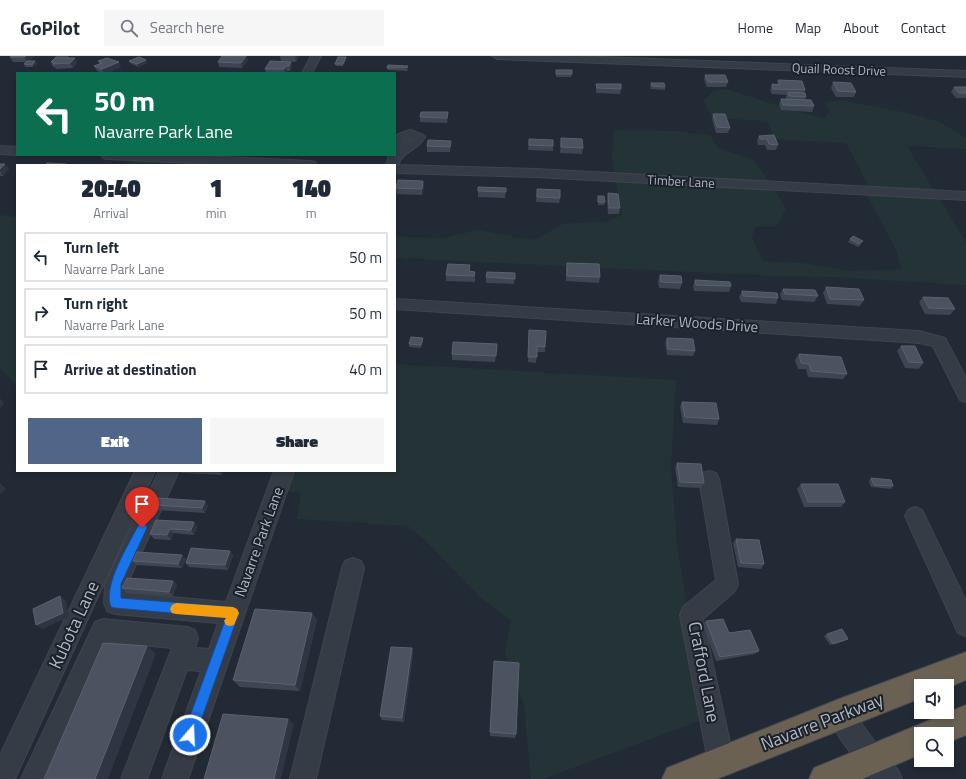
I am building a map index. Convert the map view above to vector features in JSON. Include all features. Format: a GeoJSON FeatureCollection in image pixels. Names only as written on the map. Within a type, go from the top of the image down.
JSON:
{"type":"FeatureCollection","features":[{"type":"Feature","properties":{"kind":"highway","name":"Navarre Parkway"},"geometry":{"type":"LineString","coordinates":[[678,779],[839,714],[966,666]]}},
{"type":"Feature","properties":{"kind":"highway"},"geometry":{"type":"LineString","coordinates":[[948,727],[966,720]]}},
{"type":"Feature","properties":{"kind":"highway"},"geometry":{"type":"LineString","coordinates":[[825,779],[880,769],[914,743]]}},
{"type":"Feature","properties":{"kind":"street"},"geometry":{"type":"LineString","coordinates":[[308,72],[316,56]]}},
{"type":"Feature","properties":{"kind":"street","name":"Quail Roost Drive"},"geometry":{"type":"LineString","coordinates":[[497,56],[966,74]]}},
{"type":"Feature","properties":{"kind":"street"},"geometry":{"type":"LineString","coordinates":[[0,150],[16,151]]}},
{"type":"Feature","properties":{"kind":"street"},"geometry":{"type":"LineString","coordinates":[[146,156],[261,159],[302,164]]}},
{"type":"Feature","properties":{"kind":"street","name":"Timber Lane"},"geometry":{"type":"LineString","coordinates":[[396,169],[536,173],[966,196]]}},
{"type":"Feature","properties":{"kind":"street","name":"Larker Woods Drive"},"geometry":{"type":"LineString","coordinates":[[396,304],[919,337],[939,342],[966,395]]}},
{"type":"Feature","properties":{"kind":"street","name":"Kubota Lane"},"geometry":{"type":"LineString","coordinates":[[2,779],[145,472]]}},
{"type":"Feature","properties":{"kind":"street","name":"Navarre Park Lane"},"geometry":{"type":"LineString","coordinates":[[169,472],[116,584],[115,603],[233,613]]}},
{"type":"Feature","properties":{"kind":"street","name":"Navarre Park Lane"},"geometry":{"type":"LineString","coordinates":[[175,779],[215,661],[284,472]]}},
{"type":"Feature","properties":{"kind":"street","name":"Crafford Lane"},"geometry":{"type":"LineString","coordinates":[[709,479],[726,584],[691,615],[721,761]]}},
{"type":"Feature","properties":{"kind":"street"},"geometry":{"type":"LineString","coordinates":[[916,516],[966,625]]}},
{"type":"Feature","properties":{"kind":"street"},"geometry":{"type":"LineString","coordinates":[[303,779],[353,568]]}},
{"type":"Feature","properties":{"kind":"street"},"geometry":{"type":"LineString","coordinates":[[34,779],[102,630],[187,638],[134,779]]}},
{"type":"Feature","properties":{"kind":"street"},"geometry":{"type":"LineString","coordinates":[[180,658],[215,661]]}},
{"type":"Feature","properties":{"kind":"street"},"geometry":{"type":"LineString","coordinates":[[839,714],[880,769]]}},
{"type":"Feature","properties":{"kind":"shaded area"},"geometry":{"type":"Polygon","coordinates":[[[726,89],[824,118],[830,111],[825,102],[840,100],[908,113],[940,122],[966,138],[966,149],[907,146],[935,192],[870,188],[846,143],[775,139],[767,121],[714,118],[710,115],[704,100],[714,91],[726,89]]]}},
{"type":"Feature","properties":{"kind":"shaded area"},"geometry":{"type":"Polygon","coordinates":[[[614,130],[674,131],[710,135],[718,148],[754,160],[770,183],[614,175],[612,158],[614,130]]]}},
{"type":"Feature","properties":{"kind":"shaded area"},"geometry":{"type":"Polygon","coordinates":[[[131,159],[232,164],[127,164],[131,159]]]}},
{"type":"Feature","properties":{"kind":"shaded area"},"geometry":{"type":"Polygon","coordinates":[[[615,180],[774,189],[786,209],[776,227],[755,227],[752,238],[763,261],[803,263],[850,271],[901,269],[896,249],[866,194],[939,198],[966,242],[966,285],[834,277],[775,276],[396,258],[396,236],[441,238],[478,230],[534,240],[563,224],[608,221],[622,215],[615,180]]]}},
{"type":"Feature","properties":{"kind":"shaded area"},"geometry":{"type":"Polygon","coordinates":[[[0,215],[16,217],[16,385],[0,368],[0,215]]]}},
{"type":"Feature","properties":{"kind":"shaded area"},"geometry":{"type":"Polygon","coordinates":[[[396,364],[676,380],[671,466],[677,543],[704,719],[543,779],[531,779],[524,705],[505,653],[511,621],[479,596],[425,540],[408,526],[297,519],[301,493],[286,491],[292,472],[396,472],[396,364]]]}},
{"type":"Feature","properties":{"kind":"building"},"geometry":{"type":"Polygon","coordinates":[[[11,56],[26,56],[10,57],[11,56]]]}},
{"type":"Feature","properties":{"kind":"building"},"geometry":{"type":"Polygon","coordinates":[[[222,56],[246,56],[241,63],[218,62],[222,56]]]}},
{"type":"Feature","properties":{"kind":"building"},"geometry":{"type":"Polygon","coordinates":[[[56,57],[75,58],[70,63],[53,64],[55,62],[51,62],[56,57]]]}},
{"type":"Feature","properties":{"kind":"building"},"geometry":{"type":"Polygon","coordinates":[[[139,57],[146,60],[137,64],[129,61],[139,57]]]}},
{"type":"Feature","properties":{"kind":"building"},"geometry":{"type":"Polygon","coordinates":[[[338,57],[346,57],[343,64],[335,64],[338,57]]]}},
{"type":"Feature","properties":{"kind":"building"},"geometry":{"type":"Polygon","coordinates":[[[107,58],[119,62],[102,69],[94,66],[102,63],[98,61],[107,58]]]}},
{"type":"Feature","properties":{"kind":"building"},"geometry":{"type":"Polygon","coordinates":[[[27,61],[35,61],[32,65],[24,64],[27,61]]]}},
{"type":"Feature","properties":{"kind":"building"},"geometry":{"type":"Polygon","coordinates":[[[270,61],[291,62],[289,66],[286,66],[284,69],[265,69],[270,61]]]}},
{"type":"Feature","properties":{"kind":"building"},"geometry":{"type":"Polygon","coordinates":[[[388,65],[408,66],[407,68],[387,68],[388,65]]]}},
{"type":"Feature","properties":{"kind":"building"},"geometry":{"type":"Polygon","coordinates":[[[556,70],[572,70],[572,74],[556,74],[556,70]]]}},
{"type":"Feature","properties":{"kind":"building"},"geometry":{"type":"Polygon","coordinates":[[[705,75],[725,75],[728,82],[708,82],[705,75]]]}},
{"type":"Feature","properties":{"kind":"building"},"geometry":{"type":"Polygon","coordinates":[[[778,80],[802,81],[805,90],[773,89],[772,84],[780,85],[778,80]]]}},
{"type":"Feature","properties":{"kind":"building"},"geometry":{"type":"Polygon","coordinates":[[[833,82],[851,83],[856,92],[838,91],[833,82]]]}},
{"type":"Feature","properties":{"kind":"building"},"geometry":{"type":"Polygon","coordinates":[[[651,83],[664,83],[665,87],[652,86],[651,83]]]}},
{"type":"Feature","properties":{"kind":"building"},"geometry":{"type":"Polygon","coordinates":[[[596,84],[621,84],[621,89],[597,88],[596,84]]]}},
{"type":"Feature","properties":{"kind":"building"},"geometry":{"type":"Polygon","coordinates":[[[954,87],[966,87],[966,93],[959,93],[954,87]]]}},
{"type":"Feature","properties":{"kind":"building"},"geometry":{"type":"Polygon","coordinates":[[[788,92],[805,93],[806,97],[789,96],[788,92]]]}},
{"type":"Feature","properties":{"kind":"building"},"geometry":{"type":"Polygon","coordinates":[[[781,99],[811,100],[814,106],[783,105],[781,99]]]}},
{"type":"Feature","properties":{"kind":"building"},"geometry":{"type":"Polygon","coordinates":[[[421,112],[448,112],[447,118],[420,117],[421,112]]]}},
{"type":"Feature","properties":{"kind":"building"},"geometry":{"type":"Polygon","coordinates":[[[713,114],[725,114],[730,128],[717,127],[713,114]]]}},
{"type":"Feature","properties":{"kind":"building"},"geometry":{"type":"Polygon","coordinates":[[[774,135],[778,145],[769,144],[767,139],[760,139],[759,136],[774,135]]]}},
{"type":"Feature","properties":{"kind":"building"},"geometry":{"type":"Polygon","coordinates":[[[561,138],[582,139],[583,148],[561,147],[561,138]]]}},
{"type":"Feature","properties":{"kind":"building"},"geometry":{"type":"Polygon","coordinates":[[[529,139],[553,140],[553,146],[529,145],[529,139]]]}},
{"type":"Feature","properties":{"kind":"building"},"geometry":{"type":"Polygon","coordinates":[[[428,140],[451,141],[450,147],[427,146],[428,140]]]}},
{"type":"Feature","properties":{"kind":"building"},"geometry":{"type":"Polygon","coordinates":[[[0,164],[5,164],[0,169],[0,164]]]}},
{"type":"Feature","properties":{"kind":"building"},"geometry":{"type":"Polygon","coordinates":[[[398,180],[423,181],[422,189],[396,188],[398,180]]]}},
{"type":"Feature","properties":{"kind":"building"},"geometry":{"type":"Polygon","coordinates":[[[478,187],[506,188],[506,192],[478,191],[478,187]]]}},
{"type":"Feature","properties":{"kind":"building"},"geometry":{"type":"Polygon","coordinates":[[[537,189],[560,190],[560,198],[537,197],[537,189]]]}},
{"type":"Feature","properties":{"kind":"building"},"geometry":{"type":"Polygon","coordinates":[[[608,193],[618,194],[620,208],[609,208],[608,193]]]}},
{"type":"Feature","properties":{"kind":"building"},"geometry":{"type":"Polygon","coordinates":[[[598,196],[604,196],[605,202],[598,202],[598,196]]]}},
{"type":"Feature","properties":{"kind":"building"},"geometry":{"type":"Polygon","coordinates":[[[853,236],[863,241],[859,244],[850,239],[853,236]]]}},
{"type":"Feature","properties":{"kind":"building"},"geometry":{"type":"Polygon","coordinates":[[[567,263],[599,264],[600,277],[567,276],[567,263]]]}},
{"type":"Feature","properties":{"kind":"building"},"geometry":{"type":"Polygon","coordinates":[[[448,264],[470,265],[469,271],[475,272],[474,276],[446,275],[448,264]]]}},
{"type":"Feature","properties":{"kind":"building"},"geometry":{"type":"Polygon","coordinates":[[[487,272],[515,273],[515,279],[486,277],[487,272]]]}},
{"type":"Feature","properties":{"kind":"building"},"geometry":{"type":"Polygon","coordinates":[[[660,275],[681,276],[682,283],[661,282],[660,275]]]}},
{"type":"Feature","properties":{"kind":"building"},"geometry":{"type":"Polygon","coordinates":[[[695,280],[730,282],[731,286],[696,285],[695,280]]]}},
{"type":"Feature","properties":{"kind":"building"},"geometry":{"type":"Polygon","coordinates":[[[826,287],[859,289],[864,300],[830,299],[826,287]]]}},
{"type":"Feature","properties":{"kind":"building"},"geometry":{"type":"Polygon","coordinates":[[[783,289],[815,290],[818,296],[785,294],[783,289]]]}},
{"type":"Feature","properties":{"kind":"building"},"geometry":{"type":"Polygon","coordinates":[[[742,291],[777,293],[778,298],[743,296],[742,291]]]}},
{"type":"Feature","properties":{"kind":"building"},"geometry":{"type":"Polygon","coordinates":[[[923,297],[948,298],[955,309],[929,308],[923,297]]]}},
{"type":"Feature","properties":{"kind":"building"},"geometry":{"type":"Polygon","coordinates":[[[529,330],[546,331],[545,347],[537,346],[537,357],[528,357],[529,330]]]}},
{"type":"Feature","properties":{"kind":"building"},"geometry":{"type":"Polygon","coordinates":[[[411,337],[423,338],[421,345],[409,344],[411,337]]]}},
{"type":"Feature","properties":{"kind":"building"},"geometry":{"type":"Polygon","coordinates":[[[667,338],[693,339],[695,351],[668,349],[667,338]]]}},
{"type":"Feature","properties":{"kind":"building"},"geometry":{"type":"Polygon","coordinates":[[[453,342],[497,344],[496,356],[452,354],[453,342]]]}},
{"type":"Feature","properties":{"kind":"building"},"geometry":{"type":"Polygon","coordinates":[[[901,346],[915,346],[923,363],[909,362],[901,346]]]}},
{"type":"Feature","properties":{"kind":"building"},"geometry":{"type":"Polygon","coordinates":[[[799,354],[841,357],[847,374],[811,371],[809,364],[801,363],[799,354]]]}},
{"type":"Feature","properties":{"kind":"building"},"geometry":{"type":"Polygon","coordinates":[[[682,402],[716,403],[719,419],[685,417],[682,402]]]}},
{"type":"Feature","properties":{"kind":"building"},"geometry":{"type":"Polygon","coordinates":[[[677,463],[701,464],[704,483],[680,482],[677,463]]]}},
{"type":"Feature","properties":{"kind":"building"},"geometry":{"type":"Polygon","coordinates":[[[871,478],[891,480],[893,486],[874,485],[871,478]]]}},
{"type":"Feature","properties":{"kind":"building"},"geometry":{"type":"Polygon","coordinates":[[[801,484],[838,484],[845,502],[808,502],[801,484]]]}},
{"type":"Feature","properties":{"kind":"building"},"geometry":{"type":"Polygon","coordinates":[[[157,498],[205,501],[202,508],[153,505],[157,498]]]}},
{"type":"Feature","properties":{"kind":"building"},"geometry":{"type":"Polygon","coordinates":[[[156,520],[194,522],[191,530],[170,529],[167,535],[150,534],[156,520]]]}},
{"type":"Feature","properties":{"kind":"building"},"geometry":{"type":"Polygon","coordinates":[[[736,539],[759,540],[764,564],[741,563],[736,539]]]}},
{"type":"Feature","properties":{"kind":"building"},"geometry":{"type":"Polygon","coordinates":[[[191,548],[230,551],[225,565],[186,563],[191,548]]]}},
{"type":"Feature","properties":{"kind":"building"},"geometry":{"type":"Polygon","coordinates":[[[137,552],[182,555],[178,564],[133,561],[137,552]]]}},
{"type":"Feature","properties":{"kind":"building"},"geometry":{"type":"Polygon","coordinates":[[[127,578],[173,581],[169,592],[122,588],[127,578]]]}},
{"type":"Feature","properties":{"kind":"building"},"geometry":{"type":"Polygon","coordinates":[[[60,596],[63,613],[36,625],[33,609],[60,596]]]}},
{"type":"Feature","properties":{"kind":"building"},"geometry":{"type":"Polygon","coordinates":[[[255,609],[312,613],[295,685],[233,680],[255,609]]]}},
{"type":"Feature","properties":{"kind":"building"},"geometry":{"type":"Polygon","coordinates":[[[723,619],[729,633],[750,630],[759,651],[720,657],[706,621],[723,619]]]}},
{"type":"Feature","properties":{"kind":"building"},"geometry":{"type":"Polygon","coordinates":[[[842,629],[848,639],[833,644],[827,634],[842,629]]]}},
{"type":"Feature","properties":{"kind":"building"},"geometry":{"type":"Polygon","coordinates":[[[103,643],[147,646],[95,779],[44,779],[103,643]]]}},
{"type":"Feature","properties":{"kind":"building"},"geometry":{"type":"Polygon","coordinates":[[[391,647],[412,648],[402,718],[380,716],[391,647]]]}},
{"type":"Feature","properties":{"kind":"building"},"geometry":{"type":"Polygon","coordinates":[[[494,661],[519,663],[516,734],[490,732],[494,661]]]}},
{"type":"Feature","properties":{"kind":"building"},"geometry":{"type":"Polygon","coordinates":[[[223,714],[288,719],[274,779],[204,779],[223,714]]]}},
{"type":"Feature","properties":{"kind":"slow traffic"},"geometry":{"type":"LineString","coordinates":[[176,609],[233,613],[230,621]]}},
{"type":"Feature","properties":{"kind":"route"},"geometry":{"type":"LineString","coordinates":[[142,528],[116,584],[115,603],[132,606],[233,613],[190,735]]}}]}
